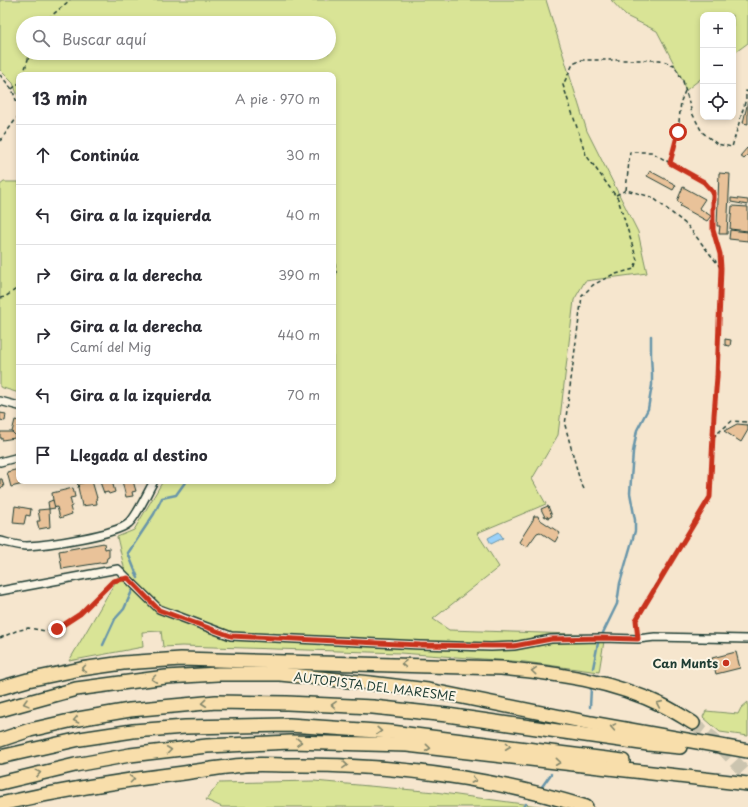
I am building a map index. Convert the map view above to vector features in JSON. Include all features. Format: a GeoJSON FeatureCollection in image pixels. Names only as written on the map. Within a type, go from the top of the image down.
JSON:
{"type":"FeatureCollection","features":[{"type":"Feature","properties":{"kind":"highway"},"geometry":{"type":"LineString","coordinates":[[0,688],[28,680],[81,669],[123,663],[181,659],[501,668],[541,672],[601,683],[631,692],[666,707],[693,723]]}},
{"type":"Feature","properties":{"kind":"highway"},"geometry":{"type":"LineString","coordinates":[[216,659],[304,676]]}},
{"type":"Feature","properties":{"kind":"highway","name":"AUTOPISTA DEL MARESME"},"geometry":{"type":"LineString","coordinates":[[0,710],[76,689],[166,677],[218,674],[280,674],[428,690],[748,752]]}},
{"type":"Feature","properties":{"kind":"highway"},"geometry":{"type":"LineString","coordinates":[[0,740],[30,730],[130,710],[216,702],[287,703],[373,707],[484,720],[648,744],[748,752]]}},
{"type":"Feature","properties":{"kind":"highway"},"geometry":{"type":"LineString","coordinates":[[0,756],[66,742],[133,731],[185,727],[289,725],[390,732],[748,777]]}},
{"type":"Feature","properties":{"kind":"highway"},"geometry":{"type":"LineString","coordinates":[[0,782],[75,765],[130,755],[207,746],[290,742],[407,745],[748,784]]}},
{"type":"Feature","properties":{"kind":"highway"},"geometry":{"type":"LineString","coordinates":[[0,804],[120,780],[245,765],[334,764],[404,769],[468,778],[547,795],[586,807]]}},
{"type":"Feature","properties":{"kind":"highway"},"geometry":{"type":"LineString","coordinates":[[17,807],[93,785]]}},
{"type":"Feature","properties":{"kind":"street"},"geometry":{"type":"LineString","coordinates":[[0,401],[16,405]]}},
{"type":"Feature","properties":{"kind":"street"},"geometry":{"type":"LineString","coordinates":[[0,462],[16,458]]}},
{"type":"Feature","properties":{"kind":"street"},"geometry":{"type":"LineString","coordinates":[[0,541],[26,546],[98,535],[125,526],[132,520],[152,484]]}},
{"type":"Feature","properties":{"kind":"street"},"geometry":{"type":"LineString","coordinates":[[0,591],[118,569],[159,610],[231,636],[396,644],[491,646],[514,646],[551,639],[638,639],[656,637],[748,639]]}},
{"type":"Feature","properties":{"kind":"path"},"geometry":{"type":"LineString","coordinates":[[51,16],[70,0]]}},
{"type":"Feature","properties":{"kind":"path"},"geometry":{"type":"LineString","coordinates":[[24,72],[28,60]]}},
{"type":"Feature","properties":{"kind":"path"},"geometry":{"type":"LineString","coordinates":[[584,489],[580,481],[565,425],[582,296],[599,281],[612,275],[634,269],[637,260],[618,199],[586,155],[563,85],[573,64],[582,60],[660,60],[674,65],[683,81],[692,113],[702,132],[717,144],[732,147],[746,99],[746,91],[748,92]]}},
{"type":"Feature","properties":{"kind":"path"},"geometry":{"type":"LineString","coordinates":[[0,75],[12,89],[16,100]]}},
{"type":"Feature","properties":{"kind":"path"},"geometry":{"type":"LineString","coordinates":[[12,89],[16,86]]}},
{"type":"Feature","properties":{"kind":"path"},"geometry":{"type":"LineString","coordinates":[[670,163],[678,132],[681,101],[685,90]]}},
{"type":"Feature","properties":{"kind":"path"},"geometry":{"type":"LineString","coordinates":[[0,140],[16,119]]}},
{"type":"Feature","properties":{"kind":"path"},"geometry":{"type":"LineString","coordinates":[[626,190],[630,152],[651,152],[704,182],[713,192],[713,230],[720,254],[721,268],[717,377],[710,497],[636,620],[638,639]]}},
{"type":"Feature","properties":{"kind":"path"},"geometry":{"type":"LineString","coordinates":[[615,195],[626,190],[652,197],[687,225],[721,268]]}},
{"type":"Feature","properties":{"kind":"path"},"geometry":{"type":"LineString","coordinates":[[0,298],[5,297],[16,289]]}},
{"type":"Feature","properties":{"kind":"path"},"geometry":{"type":"LineString","coordinates":[[713,437],[732,421],[748,422]]}},
{"type":"Feature","properties":{"kind":"path"},"geometry":{"type":"LineString","coordinates":[[0,638],[16,631],[28,628],[46,631],[57,629],[80,614],[113,581],[128,578]]}},
{"type":"Feature","properties":{"kind":"green space"},"geometry":{"type":"Polygon","coordinates":[[[0,0],[546,0],[587,131],[638,232],[647,273],[585,281],[574,300],[558,435],[532,479],[546,504],[477,533],[499,567],[433,619],[449,630],[605,635],[599,672],[525,662],[400,653],[182,646],[163,647],[161,631],[142,632],[143,647],[69,661],[124,567],[117,537],[134,530],[161,484],[336,484],[336,72],[16,72],[16,91],[13,83],[0,70],[0,0]]]}},
{"type":"Feature","properties":{"kind":"green space"},"geometry":{"type":"Polygon","coordinates":[[[611,0],[748,0],[748,43],[736,52],[736,12],[700,12],[700,79],[685,91],[683,81],[657,31],[626,16],[611,0]]]}},
{"type":"Feature","properties":{"kind":"green space"},"geometry":{"type":"Polygon","coordinates":[[[4,182],[16,182],[16,392],[0,387],[0,185],[4,182]]]}},
{"type":"Feature","properties":{"kind":"green space"},"geometry":{"type":"Polygon","coordinates":[[[748,702],[748,736],[720,732],[703,717],[706,711],[738,714],[741,708],[748,702]]]}},
{"type":"Feature","properties":{"kind":"green space"},"geometry":{"type":"Polygon","coordinates":[[[314,781],[435,792],[545,807],[222,807],[206,800],[219,783],[314,781]]]}},
{"type":"Feature","properties":{"kind":"water"},"geometry":{"type":"Polygon","coordinates":[[[499,532],[503,538],[491,544],[488,538],[499,532]]]}},
{"type":"Feature","properties":{"kind":"building"},"geometry":{"type":"Polygon","coordinates":[[[748,101],[748,124],[743,123],[748,101]]]}},
{"type":"Feature","properties":{"kind":"building"},"geometry":{"type":"Polygon","coordinates":[[[747,148],[748,155],[744,159],[740,156],[747,148]]]}},
{"type":"Feature","properties":{"kind":"building"},"geometry":{"type":"Polygon","coordinates":[[[650,171],[676,185],[673,190],[647,176],[650,171]]]}},
{"type":"Feature","properties":{"kind":"building"},"geometry":{"type":"Polygon","coordinates":[[[719,173],[730,174],[727,234],[719,234],[720,226],[717,226],[719,173]]]}},
{"type":"Feature","properties":{"kind":"building"},"geometry":{"type":"Polygon","coordinates":[[[683,187],[705,199],[699,208],[711,216],[707,221],[680,206],[682,204],[677,201],[683,187]]]}},
{"type":"Feature","properties":{"kind":"building"},"geometry":{"type":"Polygon","coordinates":[[[731,198],[748,200],[748,205],[731,202],[731,198]]]}},
{"type":"Feature","properties":{"kind":"building"},"geometry":{"type":"Polygon","coordinates":[[[732,206],[748,207],[748,231],[730,229],[732,206]]]}},
{"type":"Feature","properties":{"kind":"building"},"geometry":{"type":"Polygon","coordinates":[[[730,230],[748,232],[748,241],[729,239],[730,230]]]}},
{"type":"Feature","properties":{"kind":"building"},"geometry":{"type":"Polygon","coordinates":[[[725,339],[731,340],[730,346],[725,345],[725,339]]]}},
{"type":"Feature","properties":{"kind":"building"},"geometry":{"type":"Polygon","coordinates":[[[0,413],[6,414],[5,421],[0,420],[0,413]]]}},
{"type":"Feature","properties":{"kind":"building"},"geometry":{"type":"Polygon","coordinates":[[[15,420],[16,420],[16,435],[12,432],[15,420]]]}},
{"type":"Feature","properties":{"kind":"building"},"geometry":{"type":"Polygon","coordinates":[[[737,424],[748,425],[748,430],[741,442],[724,431],[737,424]]]}},
{"type":"Feature","properties":{"kind":"building"},"geometry":{"type":"Polygon","coordinates":[[[0,432],[12,432],[15,435],[15,438],[2,440],[2,438],[0,438],[0,432]]]}},
{"type":"Feature","properties":{"kind":"building"},"geometry":{"type":"Polygon","coordinates":[[[16,470],[16,484],[23,484],[11,487],[7,472],[16,470]]]}},
{"type":"Feature","properties":{"kind":"building"},"geometry":{"type":"Polygon","coordinates":[[[0,479],[2,479],[4,487],[0,488],[0,479]]]}},
{"type":"Feature","properties":{"kind":"building"},"geometry":{"type":"Polygon","coordinates":[[[77,484],[93,484],[97,498],[97,504],[82,506],[79,486],[77,484]]]}},
{"type":"Feature","properties":{"kind":"building"},"geometry":{"type":"Polygon","coordinates":[[[101,484],[113,484],[115,492],[109,494],[108,492],[104,493],[101,484]]]}},
{"type":"Feature","properties":{"kind":"building"},"geometry":{"type":"Polygon","coordinates":[[[123,484],[134,484],[136,491],[132,492],[133,496],[126,497],[123,484]]]}},
{"type":"Feature","properties":{"kind":"building"},"geometry":{"type":"Polygon","coordinates":[[[73,488],[75,497],[70,498],[72,514],[60,518],[57,507],[54,508],[52,493],[73,488]]]}},
{"type":"Feature","properties":{"kind":"building"},"geometry":{"type":"Polygon","coordinates":[[[53,500],[55,508],[49,509],[48,502],[53,500]]]}},
{"type":"Feature","properties":{"kind":"building"},"geometry":{"type":"Polygon","coordinates":[[[15,506],[31,509],[30,516],[26,515],[24,524],[13,523],[15,506]]]}},
{"type":"Feature","properties":{"kind":"building"},"geometry":{"type":"Polygon","coordinates":[[[548,506],[552,516],[548,518],[547,516],[545,517],[541,509],[548,506]]]}},
{"type":"Feature","properties":{"kind":"building"},"geometry":{"type":"Polygon","coordinates":[[[49,509],[50,527],[39,529],[37,521],[40,521],[38,510],[49,509]]]}},
{"type":"Feature","properties":{"kind":"building"},"geometry":{"type":"Polygon","coordinates":[[[534,516],[538,516],[539,519],[560,533],[555,542],[540,532],[537,533],[527,547],[519,542],[534,516]]]}},
{"type":"Feature","properties":{"kind":"building"},"geometry":{"type":"Polygon","coordinates":[[[104,543],[105,549],[109,548],[109,557],[107,558],[106,562],[62,569],[59,551],[104,543]]]}},
{"type":"Feature","properties":{"kind":"building","name":"Can Munts"},"geometry":{"type":"Polygon","coordinates":[[[736,652],[740,668],[716,674],[712,658],[736,652]]]}},
{"type":"Feature","properties":{"kind":"waterway"},"geometry":{"type":"LineString","coordinates":[[593,668],[598,643],[617,604],[620,583],[635,531],[635,520],[630,493],[633,452],[637,430],[648,409],[652,385],[651,336]]}},
{"type":"Feature","properties":{"kind":"waterway"},"geometry":{"type":"LineString","coordinates":[[138,578],[128,553],[154,514],[162,498],[176,495],[184,484]]}},
{"type":"Feature","properties":{"kind":"waterway"},"geometry":{"type":"LineString","coordinates":[[103,645],[115,619],[124,609],[132,591]]}},
{"type":"Feature","properties":{"kind":"waterway"},"geometry":{"type":"LineString","coordinates":[[590,707],[591,688]]}},
{"type":"Feature","properties":{"kind":"waterway"},"geometry":{"type":"LineString","coordinates":[[541,788],[551,774]]}},
{"type":"Feature","properties":{"kind":"waterway"},"geometry":{"type":"LineString","coordinates":[[523,807],[526,804]]}},
{"type":"Feature","properties":{"kind":"tunnel"},"geometry":{"type":"LineString","coordinates":[[693,723],[713,738],[748,776]]}},
{"type":"Feature","properties":{"kind":"place","name":"Can Munts"},"geometry":{"type":"Point","coordinates":[726,663]}},
{"type":"Feature","properties":{"kind":"route"},"geometry":{"type":"LineString","coordinates":[[57,629],[80,614],[113,581],[128,578],[159,610],[231,636],[420,645],[491,646],[514,646],[551,639],[638,639],[636,620],[710,497],[717,377],[721,268],[720,254],[713,230],[713,192],[704,182],[670,163],[678,132]]}}]}
